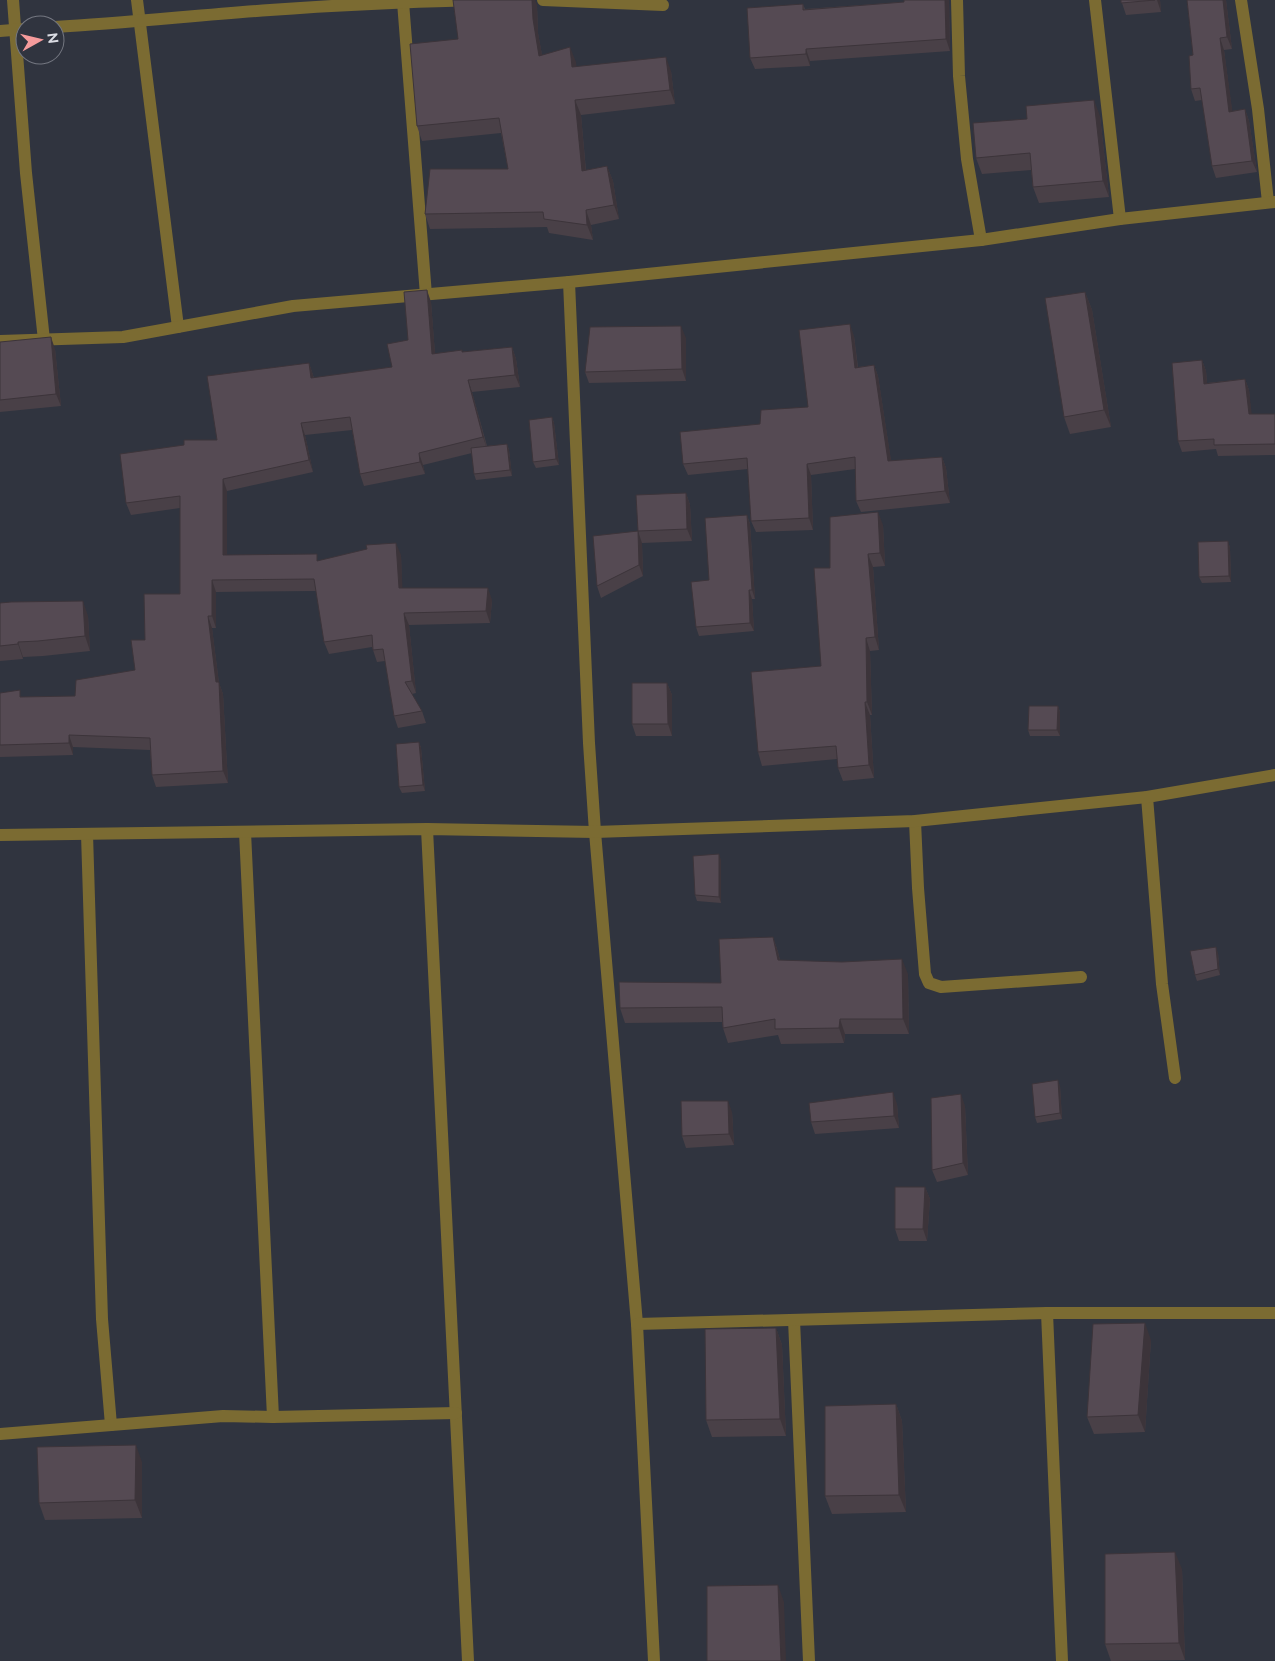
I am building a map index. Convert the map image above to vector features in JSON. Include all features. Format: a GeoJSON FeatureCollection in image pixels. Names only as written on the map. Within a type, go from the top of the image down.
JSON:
{"type":"FeatureCollection","features":[{"type":"Feature","properties":{"kind":"street"},"geometry":{"type":"LineString","coordinates":[[13,0],[17,15]]}},
{"type":"Feature","properties":{"kind":"street"},"geometry":{"type":"LineString","coordinates":[[137,0],[178,327]]}},
{"type":"Feature","properties":{"kind":"street"},"geometry":{"type":"LineString","coordinates":[[65,26],[139,22],[270,5],[474,0]]}},
{"type":"Feature","properties":{"kind":"street"},"geometry":{"type":"LineString","coordinates":[[543,0],[663,5]]}},
{"type":"Feature","properties":{"kind":"street"},"geometry":{"type":"LineString","coordinates":[[957,0],[960,86],[967,159],[981,240]]}},
{"type":"Feature","properties":{"kind":"street"},"geometry":{"type":"LineString","coordinates":[[1096,0],[1120,219]]}},
{"type":"Feature","properties":{"kind":"street"},"geometry":{"type":"LineString","coordinates":[[0,341],[123,337],[293,306],[569,282],[981,240],[1120,219],[1272,202],[1241,0]]}},
{"type":"Feature","properties":{"kind":"street"},"geometry":{"type":"LineString","coordinates":[[403,2],[426,295]]}},
{"type":"Feature","properties":{"kind":"street"},"geometry":{"type":"LineString","coordinates":[[0,31],[15,30]]}},
{"type":"Feature","properties":{"kind":"street"},"geometry":{"type":"LineString","coordinates":[[22,65],[26,173],[44,340]]}},
{"type":"Feature","properties":{"kind":"street"},"geometry":{"type":"LineString","coordinates":[[569,282],[589,742],[637,1324],[654,1661]]}},
{"type":"Feature","properties":{"kind":"street"},"geometry":{"type":"LineString","coordinates":[[0,835],[427,829],[595,832],[915,822],[1147,797],[1275,776]]}},
{"type":"Feature","properties":{"kind":"street"},"geometry":{"type":"LineString","coordinates":[[1147,797],[1162,984],[1175,1078]]}},
{"type":"Feature","properties":{"kind":"street"},"geometry":{"type":"LineString","coordinates":[[915,822],[925,974],[929,984],[941,987],[1081,977]]}},
{"type":"Feature","properties":{"kind":"street"},"geometry":{"type":"LineString","coordinates":[[427,829],[468,1661]]}},
{"type":"Feature","properties":{"kind":"street"},"geometry":{"type":"LineString","coordinates":[[245,832],[273,1417]]}},
{"type":"Feature","properties":{"kind":"street"},"geometry":{"type":"LineString","coordinates":[[87,834],[102,1319],[111,1425]]}},
{"type":"Feature","properties":{"kind":"street"},"geometry":{"type":"LineString","coordinates":[[637,1324],[1047,1313],[1275,1313]]}},
{"type":"Feature","properties":{"kind":"street"},"geometry":{"type":"LineString","coordinates":[[1047,1313],[1062,1661]]}},
{"type":"Feature","properties":{"kind":"street"},"geometry":{"type":"LineString","coordinates":[[794,1320],[809,1661]]}},
{"type":"Feature","properties":{"kind":"street"},"geometry":{"type":"LineString","coordinates":[[0,1434],[223,1416],[273,1417],[456,1413]]}},
{"type":"Feature","properties":{"kind":"building"},"geometry":{"type":"Polygon","coordinates":[[[453,0],[532,0],[539,56],[570,47],[572,67],[666,57],[670,90],[575,100],[582,171],[607,166],[614,205],[586,210],[587,225],[544,219],[543,212],[425,214],[430,169],[508,169],[499,118],[417,126],[410,44],[458,39],[453,0]]]}},
{"type":"Feature","properties":{"kind":"building"},"geometry":{"type":"Polygon","coordinates":[[[904,0],[945,0],[946,39],[806,49],[806,54],[750,58],[747,8],[803,4],[803,10],[904,2],[904,0]]]}},
{"type":"Feature","properties":{"kind":"building"},"geometry":{"type":"Polygon","coordinates":[[[1121,0],[1155,0],[1121,3],[1121,0]]]}},
{"type":"Feature","properties":{"kind":"building"},"geometry":{"type":"Polygon","coordinates":[[[1187,0],[1223,0],[1227,37],[1220,38],[1229,112],[1245,109],[1252,161],[1212,166],[1200,88],[1191,89],[1189,56],[1193,55],[1187,0]]]}},
{"type":"Feature","properties":{"kind":"building"},"geometry":{"type":"Polygon","coordinates":[[[1094,100],[1103,181],[1033,187],[1030,153],[976,158],[973,123],[1027,119],[1026,106],[1094,100]]]}},
{"type":"Feature","properties":{"kind":"building"},"geometry":{"type":"Polygon","coordinates":[[[427,290],[432,354],[512,347],[515,375],[468,380],[483,437],[419,453],[420,462],[360,474],[350,417],[301,423],[309,460],[223,479],[223,555],[317,554],[317,561],[367,549],[366,545],[396,543],[399,588],[488,588],[486,611],[404,613],[412,681],[405,682],[422,711],[394,716],[383,649],[373,650],[372,635],[324,642],[314,579],[212,580],[212,616],[208,616],[216,682],[219,682],[223,771],[152,775],[150,738],[69,735],[69,743],[0,745],[0,693],[20,690],[20,697],[75,696],[76,680],[135,670],[131,640],[145,640],[144,594],[180,594],[180,496],[126,503],[120,454],[184,445],[184,440],[217,440],[207,376],[309,363],[311,378],[392,367],[387,344],[408,340],[404,292],[427,290]]]}},
{"type":"Feature","properties":{"kind":"building"},"geometry":{"type":"Polygon","coordinates":[[[1085,292],[1104,410],[1064,417],[1045,298],[1085,292]]]}},
{"type":"Feature","properties":{"kind":"building"},"geometry":{"type":"Polygon","coordinates":[[[850,324],[855,368],[874,365],[888,461],[942,457],[945,491],[856,501],[855,457],[807,464],[809,518],[751,521],[747,458],[683,464],[680,432],[760,424],[761,410],[808,407],[799,330],[850,324]]]}},
{"type":"Feature","properties":{"kind":"building"},"geometry":{"type":"Polygon","coordinates":[[[681,326],[682,369],[585,372],[590,327],[681,326]]]}},
{"type":"Feature","properties":{"kind":"building"},"geometry":{"type":"Polygon","coordinates":[[[51,337],[56,394],[0,400],[0,342],[51,337]]]}},
{"type":"Feature","properties":{"kind":"building"},"geometry":{"type":"Polygon","coordinates":[[[1202,360],[1204,384],[1245,379],[1249,414],[1275,414],[1275,444],[1214,445],[1214,439],[1178,441],[1172,363],[1202,360]]]}},
{"type":"Feature","properties":{"kind":"building"},"geometry":{"type":"Polygon","coordinates":[[[552,417],[556,459],[533,462],[529,420],[552,417]]]}},
{"type":"Feature","properties":{"kind":"building"},"geometry":{"type":"Polygon","coordinates":[[[507,444],[510,470],[474,474],[471,448],[507,444]]]}},
{"type":"Feature","properties":{"kind":"building"},"geometry":{"type":"Polygon","coordinates":[[[686,493],[687,529],[638,531],[636,495],[686,493]]]}},
{"type":"Feature","properties":{"kind":"building"},"geometry":{"type":"Polygon","coordinates":[[[878,512],[880,553],[868,554],[875,637],[866,638],[867,702],[865,702],[869,765],[838,768],[836,746],[758,752],[751,672],[821,666],[814,568],[830,568],[830,517],[878,512]]]}},
{"type":"Feature","properties":{"kind":"building"},"geometry":{"type":"Polygon","coordinates":[[[747,515],[752,590],[749,590],[750,623],[696,627],[691,582],[709,580],[705,518],[747,515]]]}},
{"type":"Feature","properties":{"kind":"building"},"geometry":{"type":"Polygon","coordinates":[[[638,531],[639,565],[597,586],[593,536],[638,531]]]}},
{"type":"Feature","properties":{"kind":"building"},"geometry":{"type":"Polygon","coordinates":[[[1228,541],[1229,576],[1199,577],[1198,542],[1228,541]]]}},
{"type":"Feature","properties":{"kind":"building"},"geometry":{"type":"Polygon","coordinates":[[[83,601],[85,636],[18,642],[18,644],[0,646],[0,603],[83,601]]]}},
{"type":"Feature","properties":{"kind":"building"},"geometry":{"type":"Polygon","coordinates":[[[632,683],[667,683],[668,724],[632,724],[632,683]]]}},
{"type":"Feature","properties":{"kind":"building"},"geometry":{"type":"Polygon","coordinates":[[[1029,706],[1058,706],[1057,730],[1028,730],[1029,706]]]}},
{"type":"Feature","properties":{"kind":"building"},"geometry":{"type":"Polygon","coordinates":[[[419,742],[423,785],[399,787],[396,744],[419,742]]]}},
{"type":"Feature","properties":{"kind":"building"},"geometry":{"type":"Polygon","coordinates":[[[719,854],[719,897],[695,895],[693,856],[719,854]]]}},
{"type":"Feature","properties":{"kind":"building"},"geometry":{"type":"Polygon","coordinates":[[[773,937],[778,960],[842,962],[902,959],[903,1019],[840,1019],[839,1028],[775,1029],[775,1019],[723,1028],[722,1007],[620,1008],[619,982],[721,983],[719,939],[773,937]]]}},
{"type":"Feature","properties":{"kind":"building"},"geometry":{"type":"Polygon","coordinates":[[[1216,947],[1218,969],[1195,975],[1190,951],[1216,947]]]}},
{"type":"Feature","properties":{"kind":"building"},"geometry":{"type":"Polygon","coordinates":[[[1058,1080],[1060,1113],[1035,1117],[1032,1084],[1058,1080]]]}},
{"type":"Feature","properties":{"kind":"building"},"geometry":{"type":"Polygon","coordinates":[[[893,1092],[894,1116],[811,1122],[809,1103],[893,1092]]]}},
{"type":"Feature","properties":{"kind":"building"},"geometry":{"type":"Polygon","coordinates":[[[961,1094],[963,1163],[932,1170],[931,1098],[961,1094]]]}},
{"type":"Feature","properties":{"kind":"building"},"geometry":{"type":"Polygon","coordinates":[[[681,1101],[728,1101],[729,1134],[682,1136],[681,1101]]]}},
{"type":"Feature","properties":{"kind":"building"},"geometry":{"type":"Polygon","coordinates":[[[895,1187],[925,1187],[923,1229],[895,1229],[895,1187]]]}},
{"type":"Feature","properties":{"kind":"building"},"geometry":{"type":"Polygon","coordinates":[[[1145,1323],[1138,1415],[1087,1417],[1093,1324],[1145,1323]]]}},
{"type":"Feature","properties":{"kind":"building"},"geometry":{"type":"Polygon","coordinates":[[[776,1328],[780,1419],[706,1420],[705,1329],[776,1328]]]}},
{"type":"Feature","properties":{"kind":"building"},"geometry":{"type":"Polygon","coordinates":[[[896,1404],[899,1495],[825,1496],[825,1406],[896,1404]]]}},
{"type":"Feature","properties":{"kind":"building"},"geometry":{"type":"Polygon","coordinates":[[[136,1445],[135,1500],[39,1503],[37,1447],[136,1445]]]}},
{"type":"Feature","properties":{"kind":"building"},"geometry":{"type":"Polygon","coordinates":[[[1175,1552],[1179,1643],[1105,1644],[1105,1554],[1175,1552]]]}},
{"type":"Feature","properties":{"kind":"building"},"geometry":{"type":"Polygon","coordinates":[[[778,1585],[781,1661],[707,1661],[707,1586],[778,1585]]]}}]}
